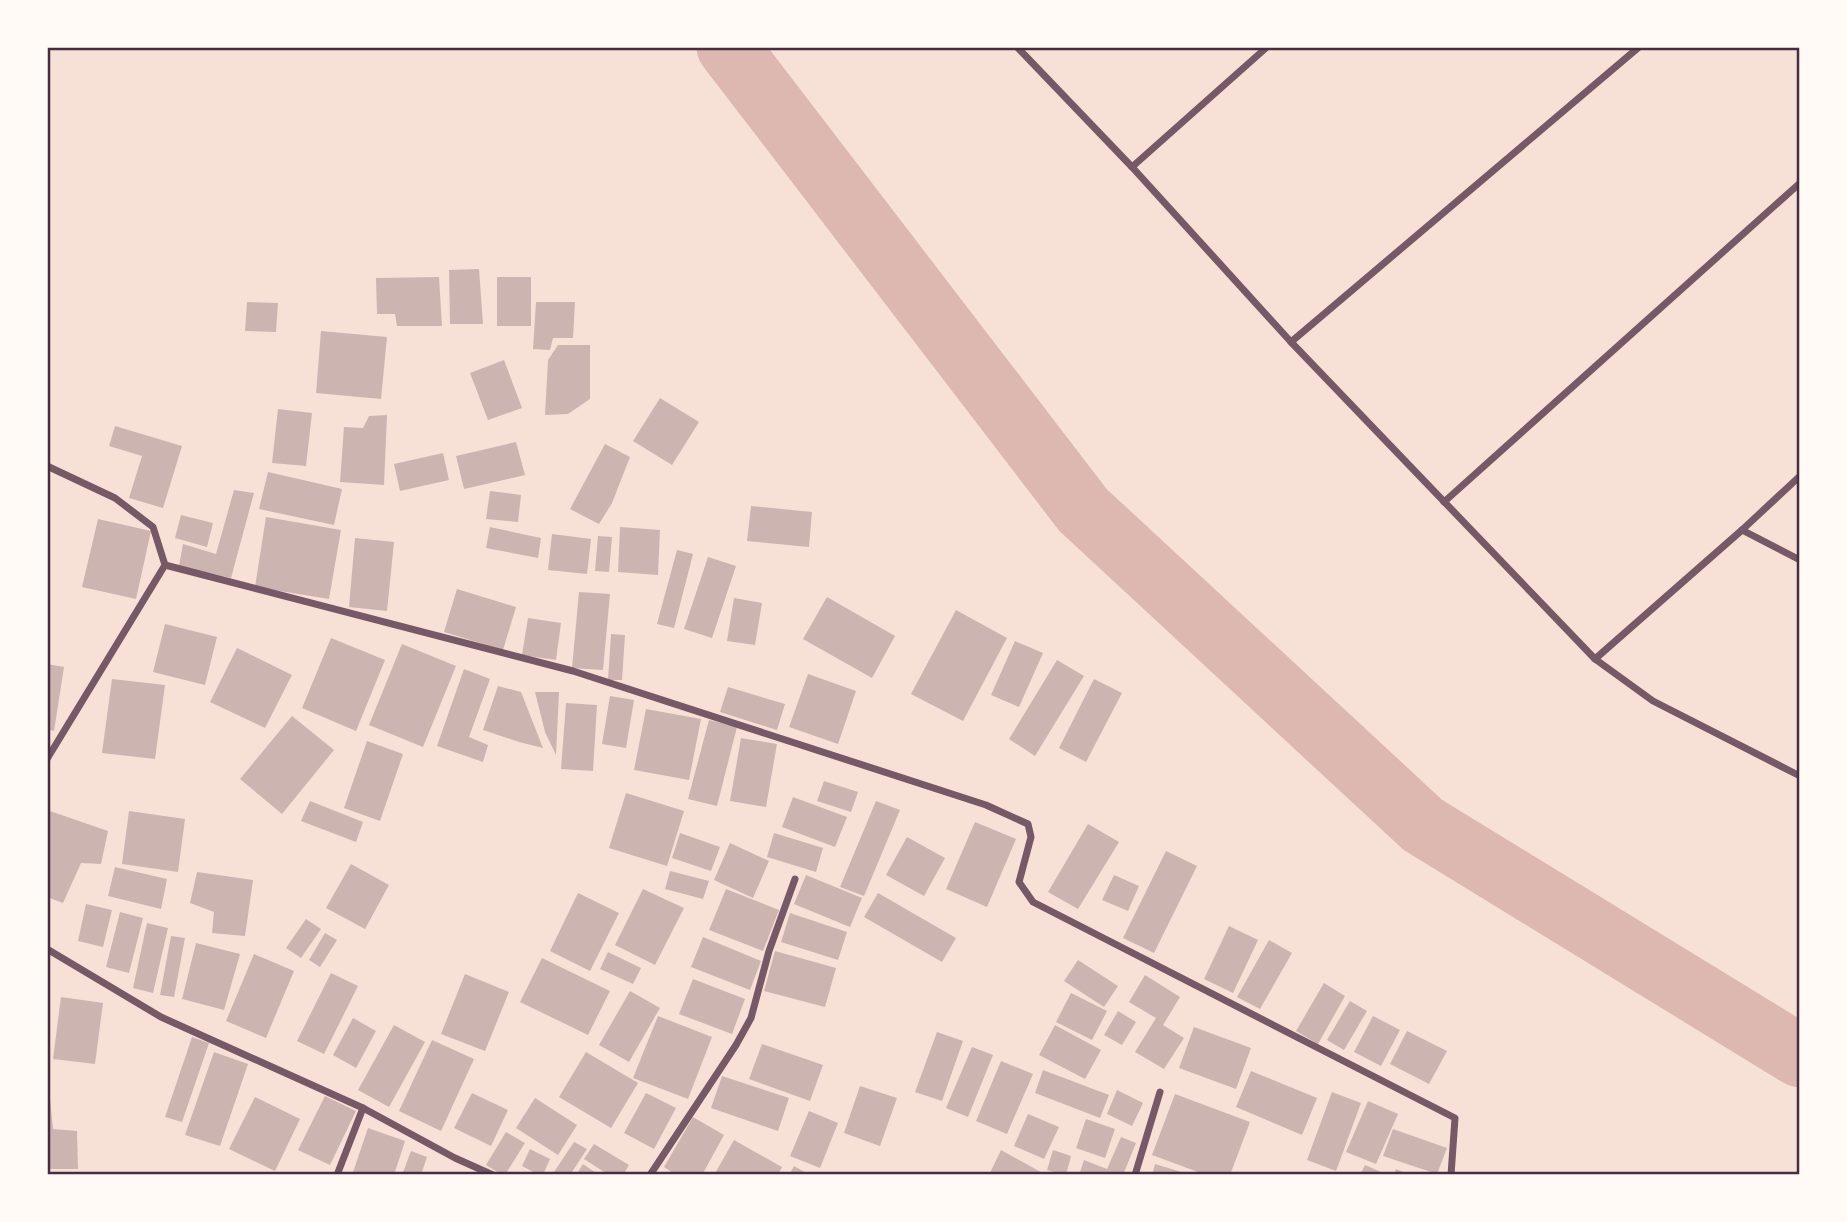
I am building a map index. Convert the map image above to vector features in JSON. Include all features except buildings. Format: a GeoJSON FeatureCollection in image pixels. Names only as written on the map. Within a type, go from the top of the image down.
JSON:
{"type":"FeatureCollection","features":[{"type":"Feature","properties":{"kind":"street"},"geometry":{"type":"LineString","coordinates":[[1017,47],[1132,167],[1291,342],[1595,659],[1653,701],[1800,776]]}},
{"type":"Feature","properties":{"kind":"street"},"geometry":{"type":"LineString","coordinates":[[1132,167],[1267,47]]}},
{"type":"Feature","properties":{"kind":"street"},"geometry":{"type":"LineString","coordinates":[[1291,342],[1639,47]]}},
{"type":"Feature","properties":{"kind":"street"},"geometry":{"type":"LineString","coordinates":[[1444,502],[1800,183]]}},
{"type":"Feature","properties":{"kind":"street"},"geometry":{"type":"LineString","coordinates":[[47,466],[115,498],[153,527],[165,565],[47,759]]}},
{"type":"Feature","properties":{"kind":"street"},"geometry":{"type":"LineString","coordinates":[[1595,659],[1800,476]]}},
{"type":"Feature","properties":{"kind":"street"},"geometry":{"type":"LineString","coordinates":[[1742,530],[1800,560]]}},
{"type":"Feature","properties":{"kind":"street"},"geometry":{"type":"LineString","coordinates":[[165,565],[573,671],[986,805],[1028,824],[1031,837],[1020,882],[1033,902],[1455,1118],[1451,1175]]}},
{"type":"Feature","properties":{"kind":"street"},"geometry":{"type":"LineString","coordinates":[[650,1175],[751,1018],[769,951],[794,879]]}},
{"type":"Feature","properties":{"kind":"street"},"geometry":{"type":"LineString","coordinates":[[47,949],[161,1017],[363,1108],[454,1158],[493,1175]]}},
{"type":"Feature","properties":{"kind":"street"},"geometry":{"type":"LineString","coordinates":[[1135,1175],[1160,1092]]}},
{"type":"Feature","properties":{"kind":"street"},"geometry":{"type":"LineString","coordinates":[[337,1175],[363,1108]]}},
{"type":"Feature","properties":{"kind":"waterway"},"geometry":{"type":"LineString","coordinates":[[728,47],[1083,510],[1423,825],[1800,1056]]}}]}
